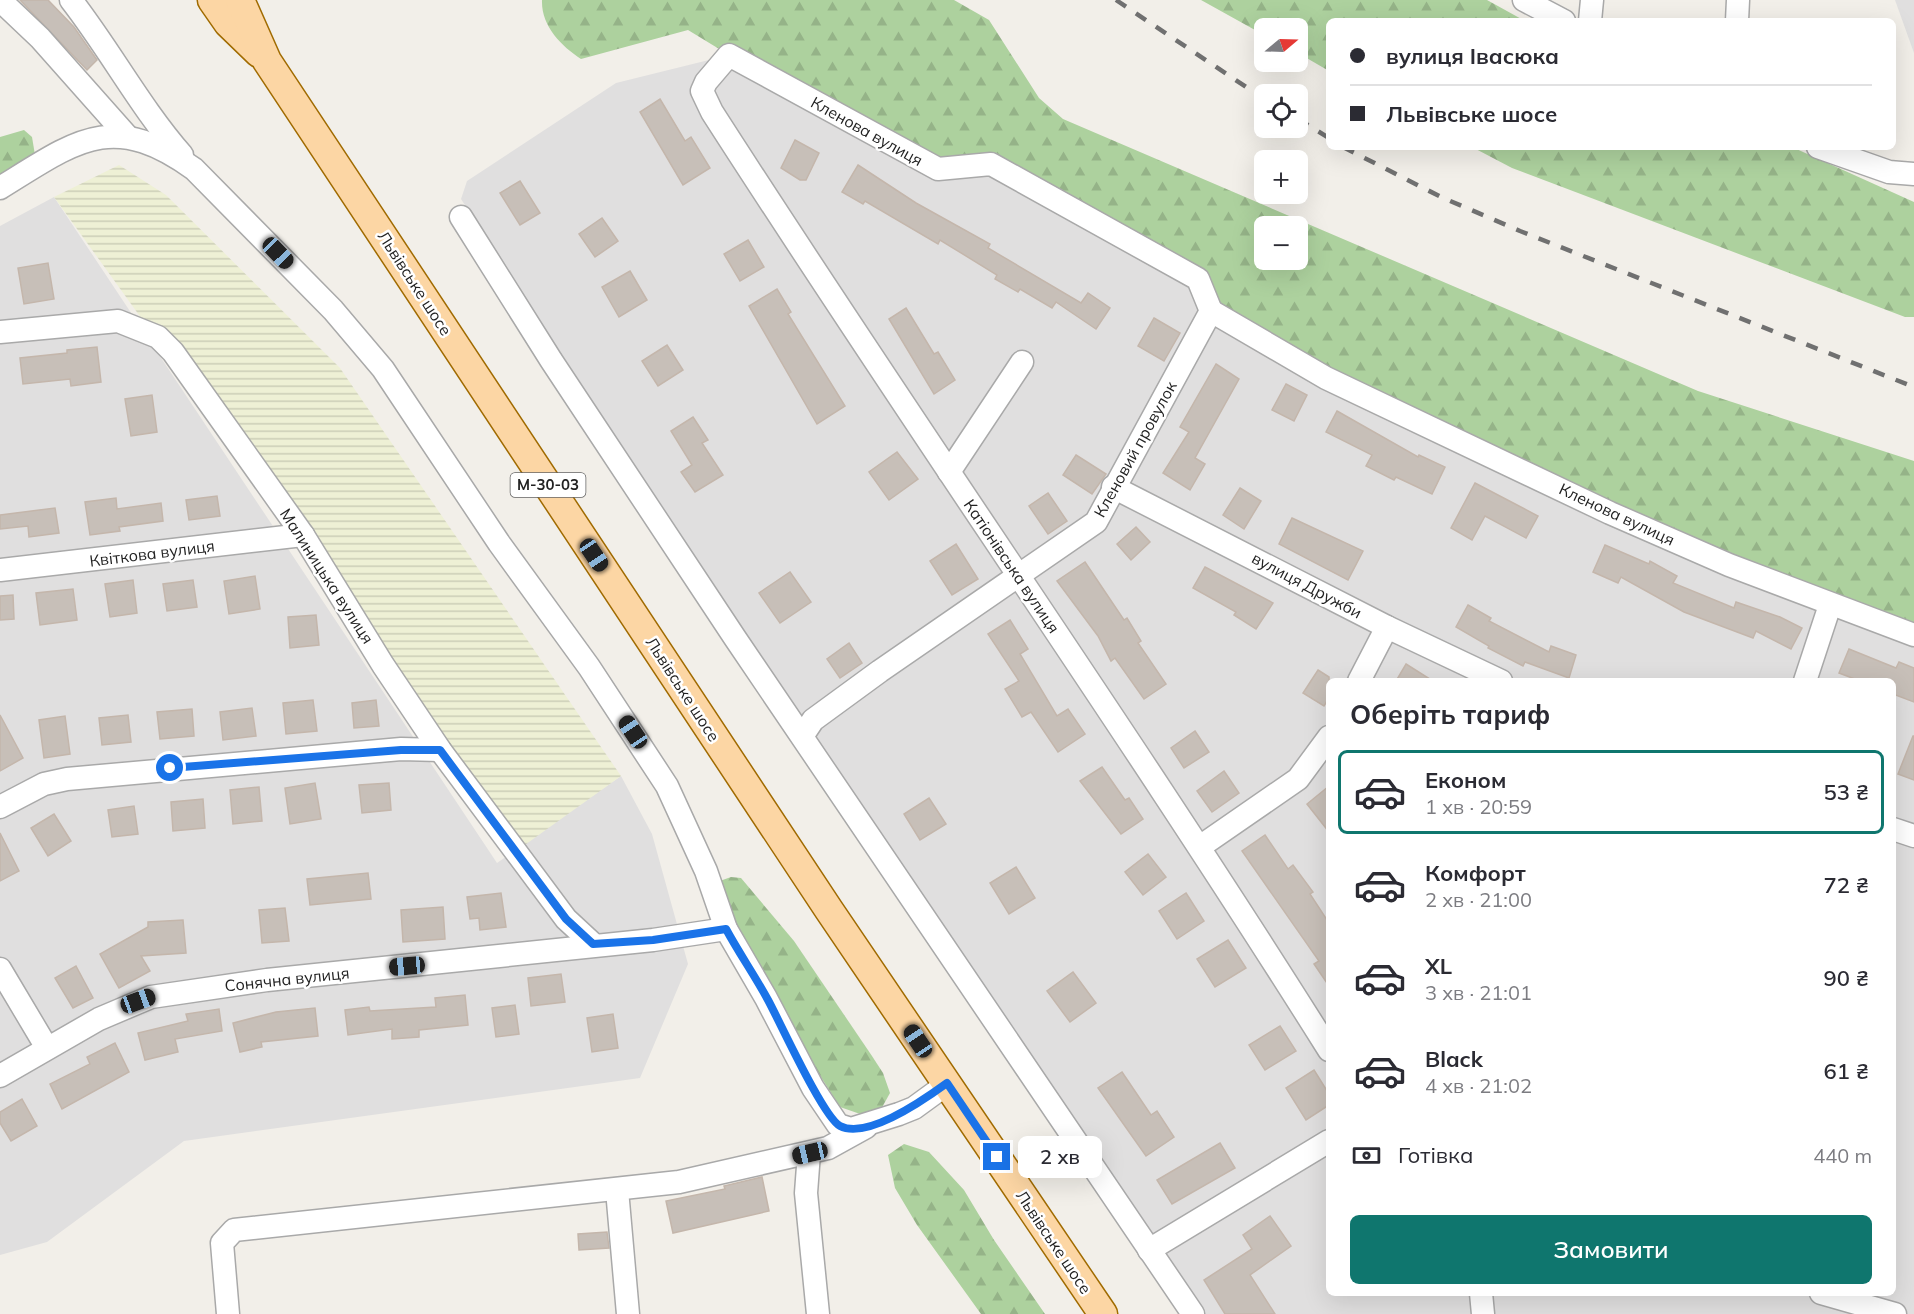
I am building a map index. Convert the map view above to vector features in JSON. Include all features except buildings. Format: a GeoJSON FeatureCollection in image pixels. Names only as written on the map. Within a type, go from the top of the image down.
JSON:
{"type":"FeatureCollection","features":[{"type":"Feature","properties":{"kind":"main road","name":"Львівське шосе"},"geometry":{"type":"LineString","coordinates":[[212,0],[228,23],[267,61]]}},
{"type":"Feature","properties":{"kind":"main road","name":"Львівське шосе"},"geometry":{"type":"LineString","coordinates":[[240,0],[267,61],[1103,1314]]}},
{"type":"Feature","properties":{"kind":"street"},"geometry":{"type":"LineString","coordinates":[[0,0],[39,39],[127,136]]}},
{"type":"Feature","properties":{"kind":"street"},"geometry":{"type":"LineString","coordinates":[[71,0],[97,33],[159,128],[194,169],[333,310],[383,369],[499,543],[590,668],[668,786],[706,871],[726,929],[766,998],[835,1136]]}},
{"type":"Feature","properties":{"kind":"street"},"geometry":{"type":"LineString","coordinates":[[1524,0],[1558,18]]}},
{"type":"Feature","properties":{"kind":"street"},"geometry":{"type":"LineString","coordinates":[[1590,18],[1592,0]]}},
{"type":"Feature","properties":{"kind":"street"},"geometry":{"type":"LineString","coordinates":[[1737,18],[1738,0]]}},
{"type":"Feature","properties":{"kind":"street","name":"Кленова вулиця"},"geometry":{"type":"LineString","coordinates":[[712,112],[702,91],[706,82],[729,55],[938,169],[991,164],[1198,279],[1211,311],[1326,378],[1610,513],[1729,565],[1914,635]]}},
{"type":"Feature","properties":{"kind":"street","name":"Катіонівська вулиця"},"geometry":{"type":"LineString","coordinates":[[712,112],[812,267],[1139,759],[1200,846],[1326,1045]]}},
{"type":"Feature","properties":{"kind":"street"},"geometry":{"type":"LineString","coordinates":[[0,188],[79,143],[113,135],[127,136],[171,153],[194,169]]}},
{"type":"Feature","properties":{"kind":"street"},"geometry":{"type":"LineString","coordinates":[[1827,150],[1889,172],[1914,174]]}},
{"type":"Feature","properties":{"kind":"street"},"geometry":{"type":"LineString","coordinates":[[461,217],[550,360],[735,638],[803,735],[1193,1314]]}},
{"type":"Feature","properties":{"kind":"street","name":"Кленовий провулок"},"geometry":{"type":"LineString","coordinates":[[803,735],[813,720],[840,700],[1096,522],[1211,311]]}},
{"type":"Feature","properties":{"kind":"street","name":"Малиницька вулиця"},"geometry":{"type":"LineString","coordinates":[[0,332],[118,321],[158,337],[173,352],[303,536],[383,665],[440,750],[566,919],[593,944]]}},
{"type":"Feature","properties":{"kind":"street"},"geometry":{"type":"LineString","coordinates":[[949,472],[1022,362]]}},
{"type":"Feature","properties":{"kind":"street","name":"вулиця Дружби"},"geometry":{"type":"LineString","coordinates":[[1113,488],[1239,549],[1387,627],[1495,678]]}},
{"type":"Feature","properties":{"kind":"street","name":"Квіткова вулиця"},"geometry":{"type":"LineString","coordinates":[[0,570],[303,536]]}},
{"type":"Feature","properties":{"kind":"street"},"geometry":{"type":"LineString","coordinates":[[1806,678],[1830,605]]}},
{"type":"Feature","properties":{"kind":"street"},"geometry":{"type":"LineString","coordinates":[[1361,678],[1387,627]]}},
{"type":"Feature","properties":{"kind":"street"},"geometry":{"type":"LineString","coordinates":[[1200,846],[1230,828],[1298,779],[1326,741]]}},
{"type":"Feature","properties":{"kind":"street"},"geometry":{"type":"LineString","coordinates":[[0,807],[44,784],[67,779],[401,750],[440,750]]}},
{"type":"Feature","properties":{"kind":"street"},"geometry":{"type":"LineString","coordinates":[[1896,831],[1914,836]]}},
{"type":"Feature","properties":{"kind":"street","name":"Сонячна вулиця"},"geometry":{"type":"LineString","coordinates":[[0,1076],[99,1019],[151,997],[267,980],[593,944],[653,940],[726,929]]}},
{"type":"Feature","properties":{"kind":"street"},"geometry":{"type":"LineString","coordinates":[[0,969],[47,1048]]}},
{"type":"Feature","properties":{"kind":"street"},"geometry":{"type":"LineString","coordinates":[[228,1314],[222,1243],[234,1230],[679,1182],[810,1153],[835,1136],[851,1129],[914,1108],[947,1083]]}},
{"type":"Feature","properties":{"kind":"street"},"geometry":{"type":"LineString","coordinates":[[1149,1250],[1326,1143]]}},
{"type":"Feature","properties":{"kind":"street"},"geometry":{"type":"LineString","coordinates":[[810,1153],[806,1193],[818,1314]]}},
{"type":"Feature","properties":{"kind":"street"},"geometry":{"type":"LineString","coordinates":[[617,1190],[628,1314]]}},
{"type":"Feature","properties":{"kind":"street"},"geometry":{"type":"LineString","coordinates":[[1482,1296],[1483,1314]]}},
{"type":"Feature","properties":{"kind":"street"},"geometry":{"type":"LineString","coordinates":[[1832,1296],[1895,1314]]}},
{"type":"Feature","properties":{"kind":"shaded area"},"geometry":{"type":"Polygon","coordinates":[[[1895,0],[1914,0],[1914,53],[1895,0]]]}},
{"type":"Feature","properties":{"kind":"shaded area"},"geometry":{"type":"Polygon","coordinates":[[[729,55],[991,164],[1914,635],[1914,1314],[1200,1314],[801,722],[461,199],[467,181],[616,83],[729,55]]]}},
{"type":"Feature","properties":{"kind":"shaded area"},"geometry":{"type":"Polygon","coordinates":[[[54,197],[497,863],[621,776],[652,834],[688,964],[640,1078],[184,1141],[47,1242],[0,1255],[0,226],[54,197]]]}},
{"type":"Feature","properties":{"kind":"green space"},"geometry":{"type":"Polygon","coordinates":[[[542,0],[954,0],[989,20],[1039,98],[1063,119],[1254,201],[1254,204],[1261,204],[1289,216],[1254,216],[1254,270],[1308,270],[1308,224],[1698,391],[1914,461],[1914,635],[1830,605],[1211,311],[1197,278],[991,164],[938,169],[729,55],[688,30],[581,59],[566,48],[549,27],[542,0]]]}},
{"type":"Feature","properties":{"kind":"green space"},"geometry":{"type":"Polygon","coordinates":[[[1201,0],[1487,0],[1520,18],[1326,18],[1326,69],[1308,59],[1308,18],[1254,18],[1254,29],[1201,0]]]}},
{"type":"Feature","properties":{"kind":"green space"},"geometry":{"type":"Polygon","coordinates":[[[24,130],[32,137],[35,155],[0,184],[0,137],[24,130]]]}},
{"type":"Feature","properties":{"kind":"green space"},"geometry":{"type":"Polygon","coordinates":[[[1478,150],[1799,150],[1914,202],[1914,317],[1905,317],[1512,168],[1478,150]]]}},
{"type":"Feature","properties":{"kind":"green space"},"geometry":{"type":"Polygon","coordinates":[[[119,165],[166,195],[340,368],[621,776],[522,847],[54,197],[119,165]]]}},
{"type":"Feature","properties":{"kind":"green space"},"geometry":{"type":"Polygon","coordinates":[[[731,877],[741,878],[794,941],[883,1073],[890,1093],[880,1111],[863,1115],[840,1107],[754,972],[717,882],[731,877]]]}},
{"type":"Feature","properties":{"kind":"green space"},"geometry":{"type":"Polygon","coordinates":[[[904,1144],[929,1152],[964,1190],[994,1240],[1045,1314],[981,1314],[917,1225],[895,1188],[888,1155],[904,1144]]]}},
{"type":"Feature","properties":{"kind":"railway"},"geometry":{"type":"LineString","coordinates":[[1116,0],[1254,92]]}},
{"type":"Feature","properties":{"kind":"railway"},"geometry":{"type":"LineString","coordinates":[[1308,125],[1326,136]]}},
{"type":"Feature","properties":{"kind":"railway"},"geometry":{"type":"LineString","coordinates":[[1349,150],[1441,197],[1520,231],[1914,387]]}},
{"type":"Feature","properties":{"kind":"route"},"geometry":{"type":"LineString","coordinates":[[170,768],[401,750],[440,750],[566,919],[593,944],[653,940],[726,929],[766,998],[813,1088],[838,1125],[851,1129],[899,1114],[914,1108],[947,1083],[997,1157]]}}]}
